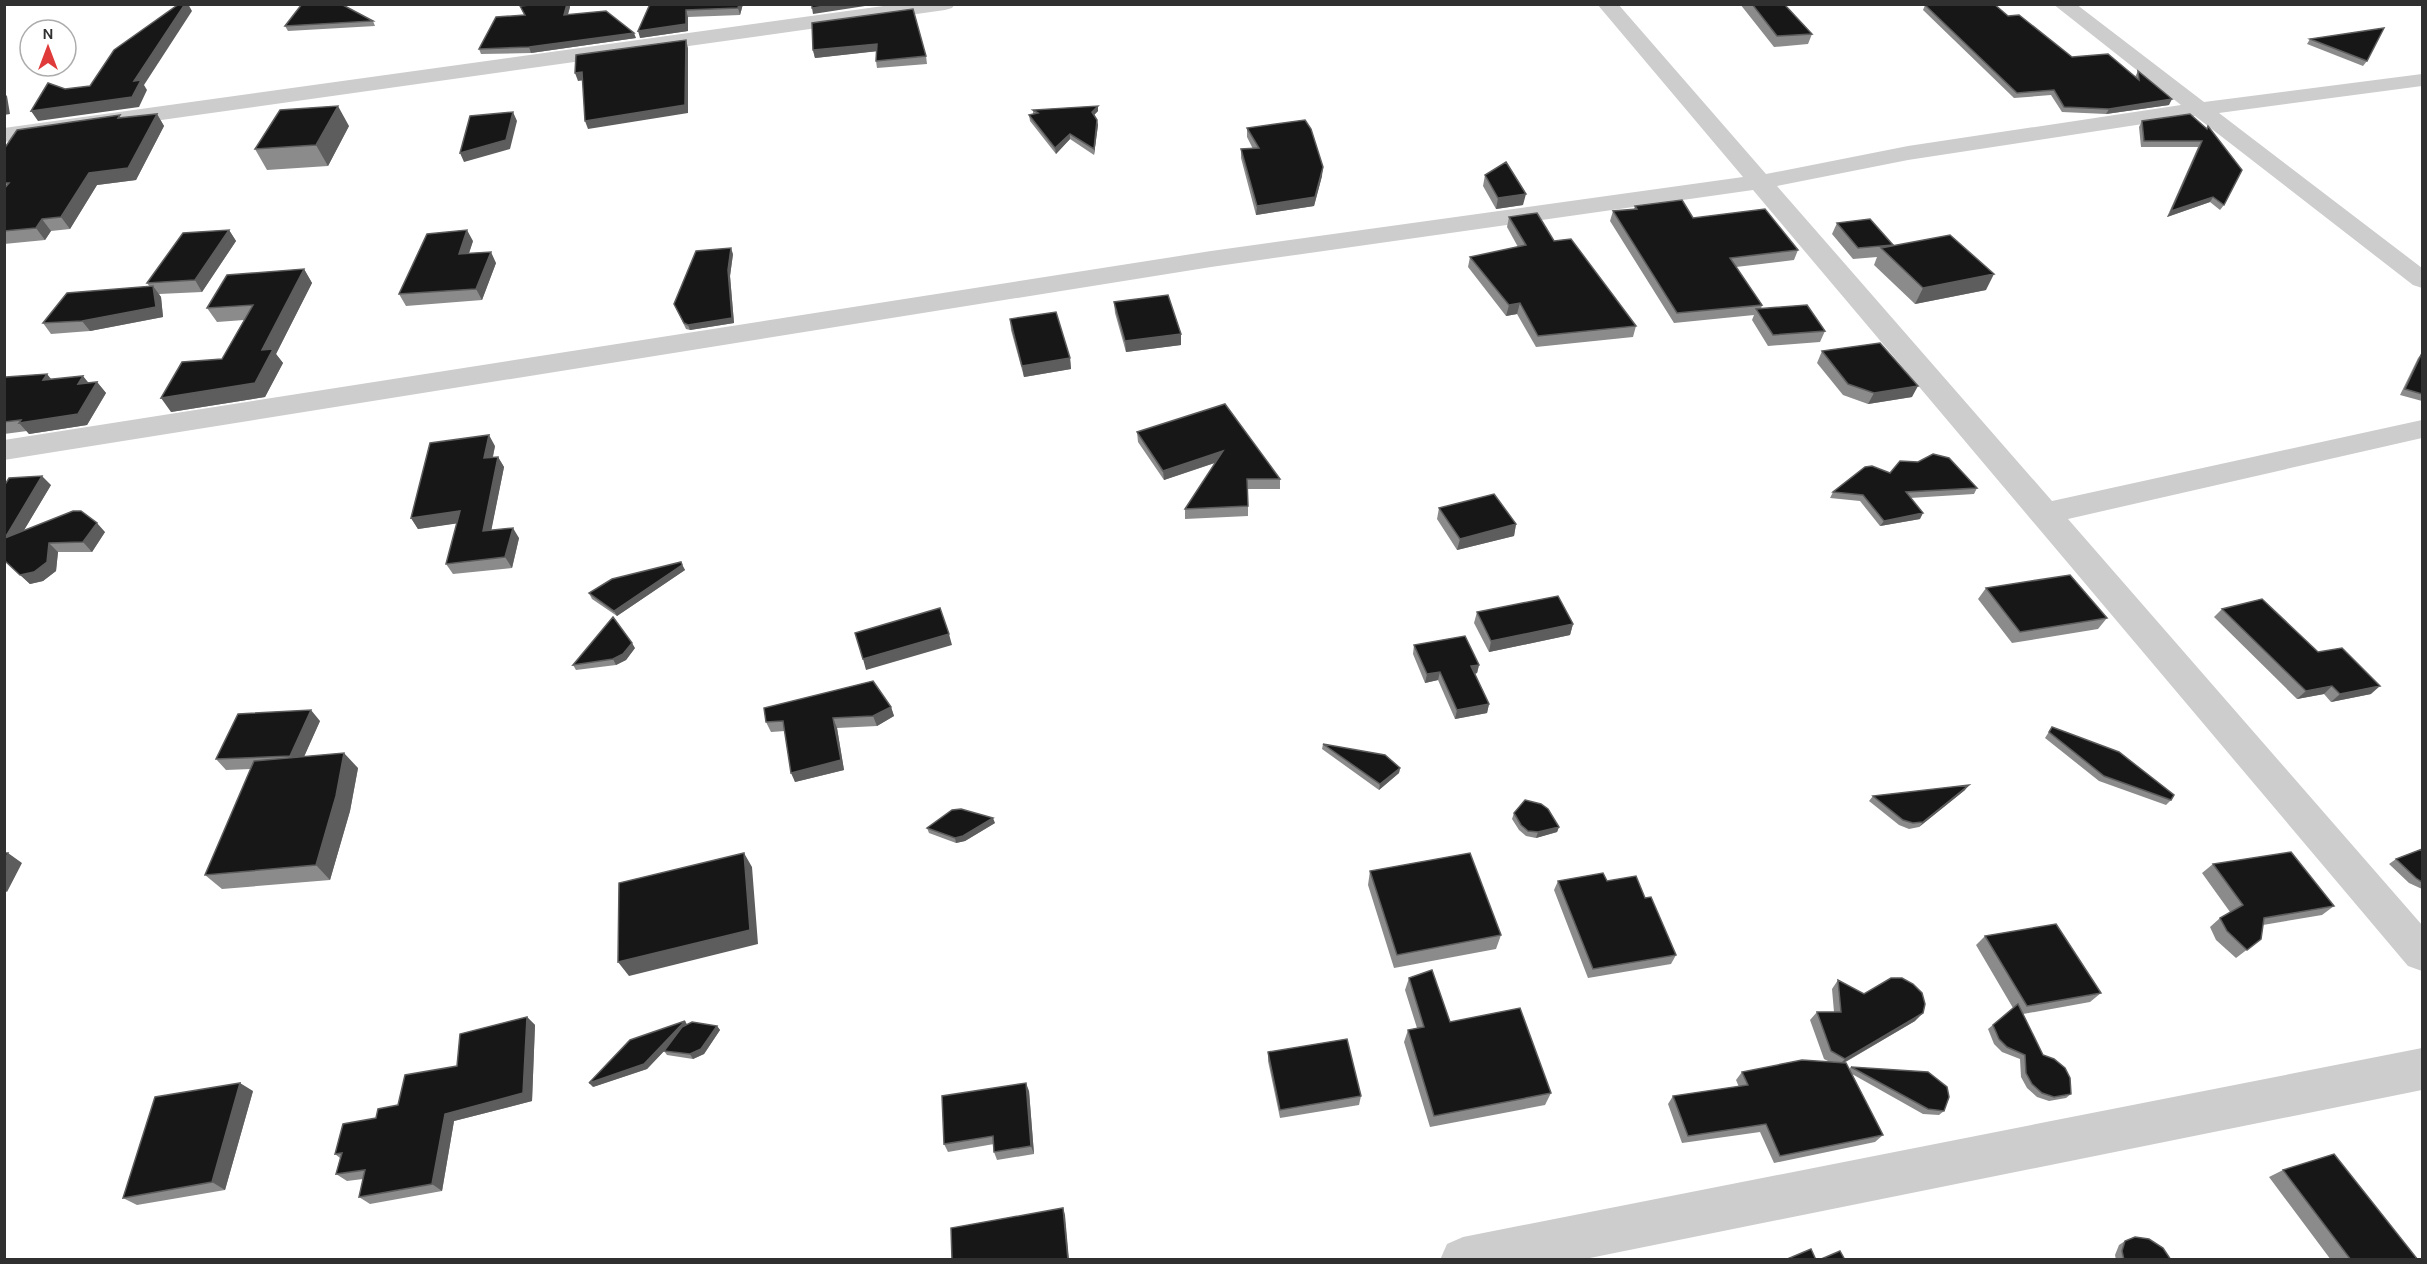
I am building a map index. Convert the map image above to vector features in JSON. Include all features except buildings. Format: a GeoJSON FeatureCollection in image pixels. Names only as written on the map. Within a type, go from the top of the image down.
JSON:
{"type":"FeatureCollection","features":[{"type":"Feature","properties":{"kind":"street"},"geometry":{"type":"LineString","coordinates":[[4,135],[945,4]]}},
{"type":"Feature","properties":{"kind":"street"},"geometry":{"type":"LineString","coordinates":[[1607,4],[2422,954]]}},
{"type":"Feature","properties":{"kind":"street"},"geometry":{"type":"LineString","coordinates":[[2063,4],[2422,280]]}},
{"type":"Feature","properties":{"kind":"street"},"geometry":{"type":"LineString","coordinates":[[4,450],[1211,259],[1760,182],[1908,153],[2199,109],[2422,80]]}},
{"type":"Feature","properties":{"kind":"street"},"geometry":{"type":"LineString","coordinates":[[2044,514],[2422,429]]}},
{"type":"Feature","properties":{"kind":"street"},"geometry":{"type":"LineString","coordinates":[[1462,1260],[2422,1069]]}}]}
